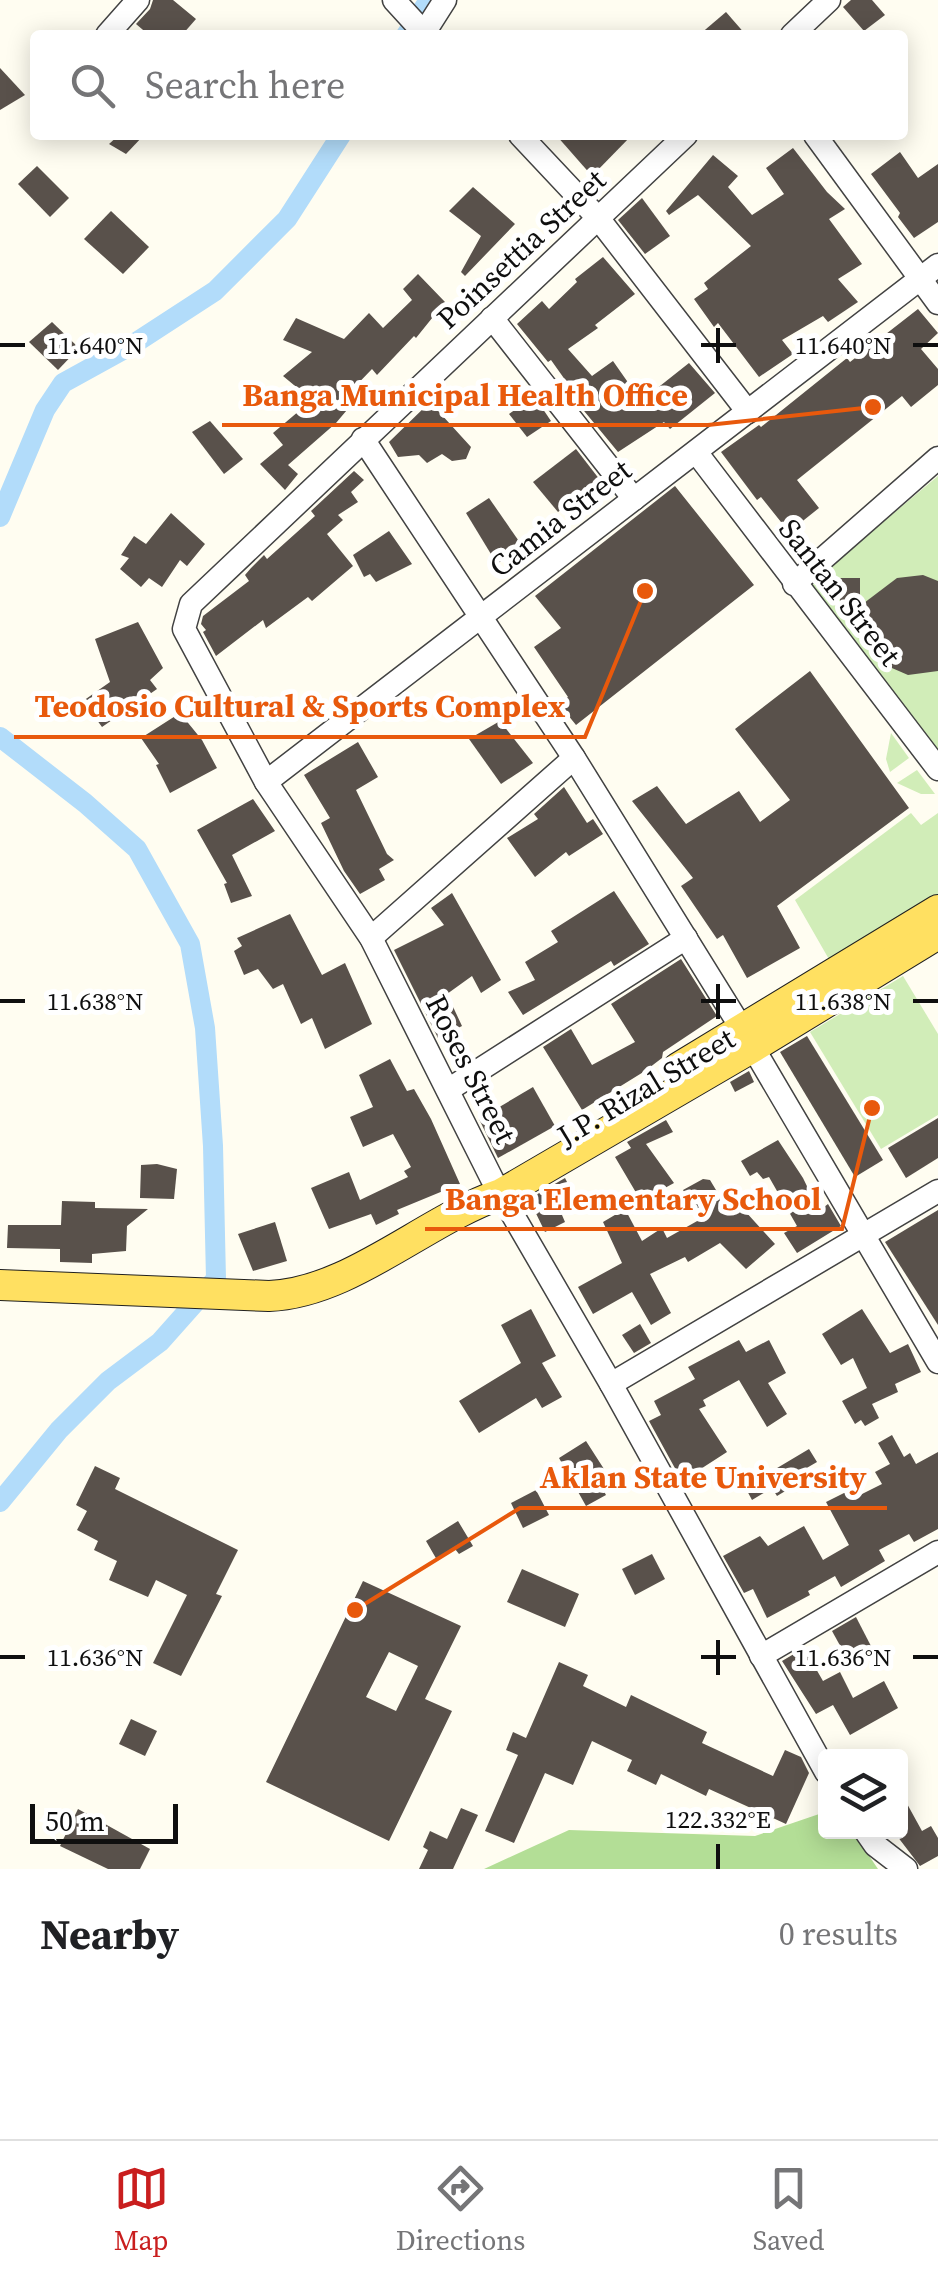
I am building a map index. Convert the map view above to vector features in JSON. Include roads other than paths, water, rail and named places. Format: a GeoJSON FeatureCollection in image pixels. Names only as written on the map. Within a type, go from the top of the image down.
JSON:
{"type":"FeatureCollection","features":[{"type":"Feature","properties":{"kind":"main road","name":"J.P. Rizal Street"},"geometry":{"type":"LineString","coordinates":[[748,1038],[938,910]]}},
{"type":"Feature","properties":{"kind":"main road","name":"J.P. Rizal Street"},"geometry":{"type":"LineString","coordinates":[[0,1285],[288,1295],[326,1283],[467,1206],[748,1038],[938,934]]}},
{"type":"Feature","properties":{"kind":"street"},"geometry":{"type":"LineString","coordinates":[[111,30],[138,0]]}},
{"type":"Feature","properties":{"kind":"street"},"geometry":{"type":"LineString","coordinates":[[414,23],[445,0]]}},
{"type":"Feature","properties":{"kind":"street"},"geometry":{"type":"LineString","coordinates":[[797,30],[829,0]]}},
{"type":"Feature","properties":{"kind":"street"},"geometry":{"type":"LineString","coordinates":[[525,140],[598,218],[748,412]]}},
{"type":"Feature","properties":{"kind":"street","name":"Poinsettia Street"},"geometry":{"type":"LineString","coordinates":[[185,618],[191,604],[681,140]]}},
{"type":"Feature","properties":{"kind":"street"},"geometry":{"type":"LineString","coordinates":[[819,140],[929,272],[938,304]]}},
{"type":"Feature","properties":{"kind":"street","name":"Camia Street"},"geometry":{"type":"LineString","coordinates":[[266,782],[929,272]]}},
{"type":"Feature","properties":{"kind":"street"},"geometry":{"type":"LineString","coordinates":[[492,318],[634,500]]}},
{"type":"Feature","properties":{"kind":"street"},"geometry":{"type":"LineString","coordinates":[[363,440],[574,758],[748,1038],[938,1362]]}},
{"type":"Feature","properties":{"kind":"street","name":"Santan Street"},"geometry":{"type":"LineString","coordinates":[[696,452],[938,769]]}},
{"type":"Feature","properties":{"kind":"street"},"geometry":{"type":"LineString","coordinates":[[794,584],[938,458]]}},
{"type":"Feature","properties":{"kind":"street","name":"Roses Street"},"geometry":{"type":"LineString","coordinates":[[185,618],[187,639],[266,782],[371,938],[497,1187],[818,1758]]}},
{"type":"Feature","properties":{"kind":"street"},"geometry":{"type":"LineString","coordinates":[[371,938],[574,758]]}},
{"type":"Feature","properties":{"kind":"street"},"geometry":{"type":"LineString","coordinates":[[448,1090],[686,938]]}},
{"type":"Feature","properties":{"kind":"street"},"geometry":{"type":"LineString","coordinates":[[611,1384],[938,1191]]}},
{"type":"Feature","properties":{"kind":"street"},"geometry":{"type":"LineString","coordinates":[[761,1656],[938,1552]]}},
{"type":"Feature","properties":{"kind":"street"},"geometry":{"type":"LineString","coordinates":[[871,1839],[906,1869]]}},
{"type":"Feature","properties":{"kind":"waterway"},"geometry":{"type":"LineString","coordinates":[[409,30],[429,0]]}},
{"type":"Feature","properties":{"kind":"waterway"},"geometry":{"type":"LineString","coordinates":[[0,517],[45,410],[63,383],[132,345],[215,291],[287,219],[338,140]]}},
{"type":"Feature","properties":{"kind":"waterway"},"geometry":{"type":"LineString","coordinates":[[0,737],[137,849],[190,944],[205,1028],[216,1279],[160,1342],[108,1381],[59,1430],[0,1502]]}},
{"type":"Feature","properties":{"kind":"place","name":"Banga Municipal Health Office"},"geometry":{"type":"Point","coordinates":[873,407]}},
{"type":"Feature","properties":{"kind":"place","name":"Teodosio Cultural & Sports Complex"},"geometry":{"type":"Point","coordinates":[645,591]}},
{"type":"Feature","properties":{"kind":"place","name":"Banga Elementary School"},"geometry":{"type":"Point","coordinates":[872,1108]}},
{"type":"Feature","properties":{"kind":"place","name":"Aklan State University"},"geometry":{"type":"Point","coordinates":[355,1610]}}]}
